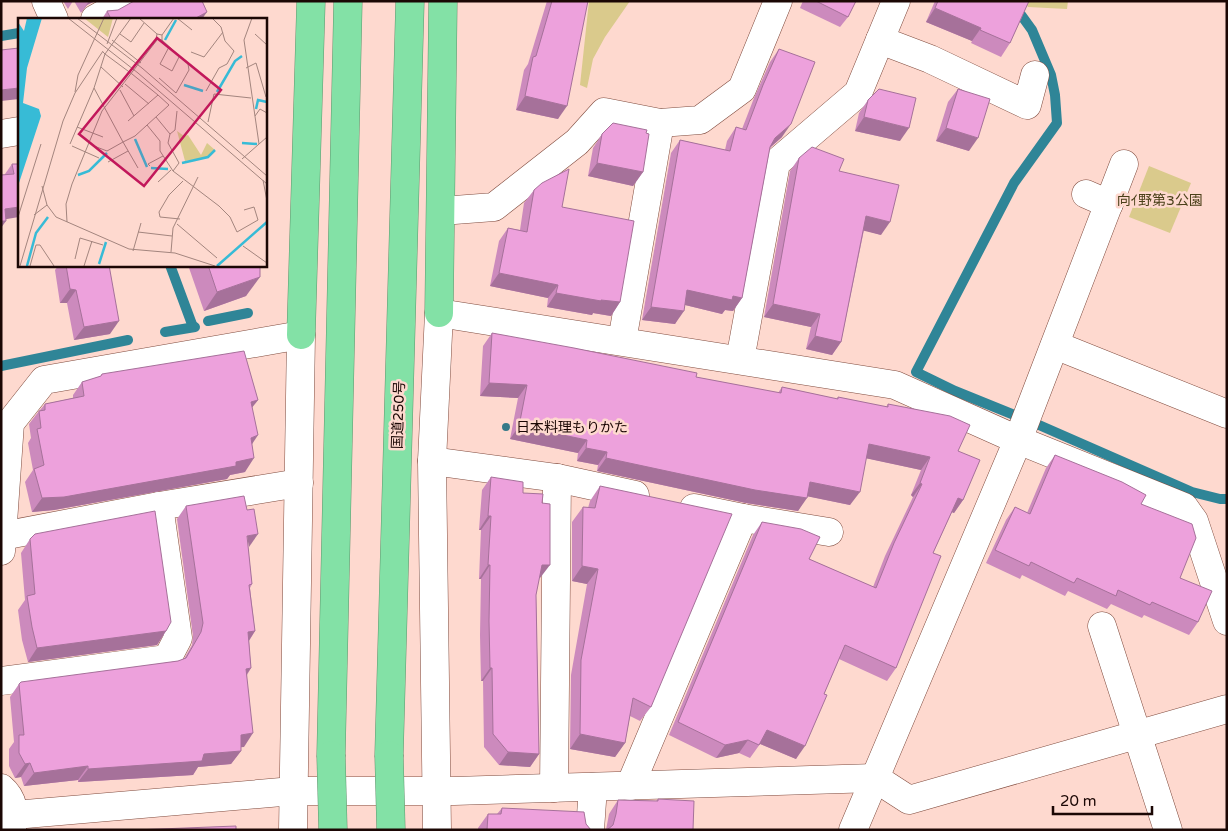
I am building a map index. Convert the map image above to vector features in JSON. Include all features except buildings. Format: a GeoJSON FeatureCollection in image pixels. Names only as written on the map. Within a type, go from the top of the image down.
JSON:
{"type":"FeatureCollection","features":[{"type":"Feature","properties":{"kind":"highway"},"geometry":{"type":"LineString","coordinates":[[301,335],[311,1]]}},
{"type":"Feature","properties":{"kind":"highway"},"geometry":{"type":"LineString","coordinates":[[332,830],[331,755],[348,1]]}},
{"type":"Feature","properties":{"kind":"highway","name":"国道250号"},"geometry":{"type":"LineString","coordinates":[[391,830],[389,755],[410,1]]}},
{"type":"Feature","properties":{"kind":"highway"},"geometry":{"type":"LineString","coordinates":[[439,313],[443,1]]}},
{"type":"Feature","properties":{"kind":"street"},"geometry":{"type":"LineString","coordinates":[[46,1],[54,18]]}},
{"type":"Feature","properties":{"kind":"street"},"geometry":{"type":"LineString","coordinates":[[97,18],[127,1]]}},
{"type":"Feature","properties":{"kind":"street"},"geometry":{"type":"LineString","coordinates":[[441,211],[494,207],[577,142],[604,112],[660,123],[700,120],[742,89],[778,1]]}},
{"type":"Feature","properties":{"kind":"street"},"geometry":{"type":"LineString","coordinates":[[740,360],[776,163],[858,93],[896,1]]}},
{"type":"Feature","properties":{"kind":"street"},"geometry":{"type":"LineString","coordinates":[[880,40],[930,59],[1027,106],[1035,75]]}},
{"type":"Feature","properties":{"kind":"street"},"geometry":{"type":"LineString","coordinates":[[622,341],[660,123]]}},
{"type":"Feature","properties":{"kind":"street"},"geometry":{"type":"LineString","coordinates":[[1,134],[18,131]]}},
{"type":"Feature","properties":{"kind":"street"},"geometry":{"type":"LineString","coordinates":[[853,830],[1030,412],[1055,345],[1098,199],[1124,164]]}},
{"type":"Feature","properties":{"kind":"street"},"geometry":{"type":"LineString","coordinates":[[437,830],[432,461],[439,313],[894,385],[1018,439],[1184,507],[1194,521],[1227,621]]}},
{"type":"Feature","properties":{"kind":"street"},"geometry":{"type":"LineString","coordinates":[[293,830],[293,791],[299,483],[301,335],[44,380],[10,423],[5,440],[2,544],[159,506],[299,483]]}},
{"type":"Feature","properties":{"kind":"street"},"geometry":{"type":"LineString","coordinates":[[1055,345],[1227,414]]}},
{"type":"Feature","properties":{"kind":"street"},"geometry":{"type":"LineString","coordinates":[[432,461],[557,478],[743,518],[829,532]]}},
{"type":"Feature","properties":{"kind":"street"},"geometry":{"type":"LineString","coordinates":[[554,788],[557,478]]}},
{"type":"Feature","properties":{"kind":"street"},"geometry":{"type":"LineString","coordinates":[[1,682],[167,659],[178,638],[159,506]]}},
{"type":"Feature","properties":{"kind":"street"},"geometry":{"type":"LineString","coordinates":[[630,786],[743,518]]}},
{"type":"Feature","properties":{"kind":"street"},"geometry":{"type":"LineString","coordinates":[[1102,626],[1136,736],[1168,830]]}},
{"type":"Feature","properties":{"kind":"street"},"geometry":{"type":"LineString","coordinates":[[1,788],[12,802],[13,822],[293,791],[554,788],[876,778],[909,800],[1227,709]]}},
{"type":"Feature","properties":{"kind":"street"},"geometry":{"type":"LineString","coordinates":[[590,830],[593,787]]}},
{"type":"Feature","properties":{"kind":"green space"},"geometry":{"type":"Polygon","coordinates":[[[589,1],[630,1],[605,37],[593,59],[587,88],[580,85],[589,1]]]}},
{"type":"Feature","properties":{"kind":"green space"},"geometry":{"type":"Polygon","coordinates":[[[1023,1],[1068,1],[1067,9],[1028,7],[1023,1]]]}},
{"type":"Feature","properties":{"kind":"green space","name":"向ｲ野第3公園"},"geometry":{"type":"Polygon","coordinates":[[[1149,166],[1191,183],[1170,233],[1129,217],[1149,166]]]}},
{"type":"Feature","properties":{"kind":"waterway"},"geometry":{"type":"LineString","coordinates":[[1011,1],[1032,30],[1051,75],[1057,123],[1014,183],[916,372],[955,391],[1039,425],[1192,492],[1227,499]]}},
{"type":"Feature","properties":{"kind":"waterway"},"geometry":{"type":"LineString","coordinates":[[1,36],[18,33]]}},
{"type":"Feature","properties":{"kind":"waterway"},"geometry":{"type":"LineString","coordinates":[[170,266],[193,327]]}},
{"type":"Feature","properties":{"kind":"waterway"},"geometry":{"type":"LineString","coordinates":[[208,321],[248,313]]}},
{"type":"Feature","properties":{"kind":"waterway"},"geometry":{"type":"LineString","coordinates":[[165,332],[195,327]]}},
{"type":"Feature","properties":{"kind":"waterway"},"geometry":{"type":"LineString","coordinates":[[1,366],[128,340]]}},
{"type":"Feature","properties":{"kind":"place","name":"日本料理もりかた"},"geometry":{"type":"Point","coordinates":[506,427]}}]}
